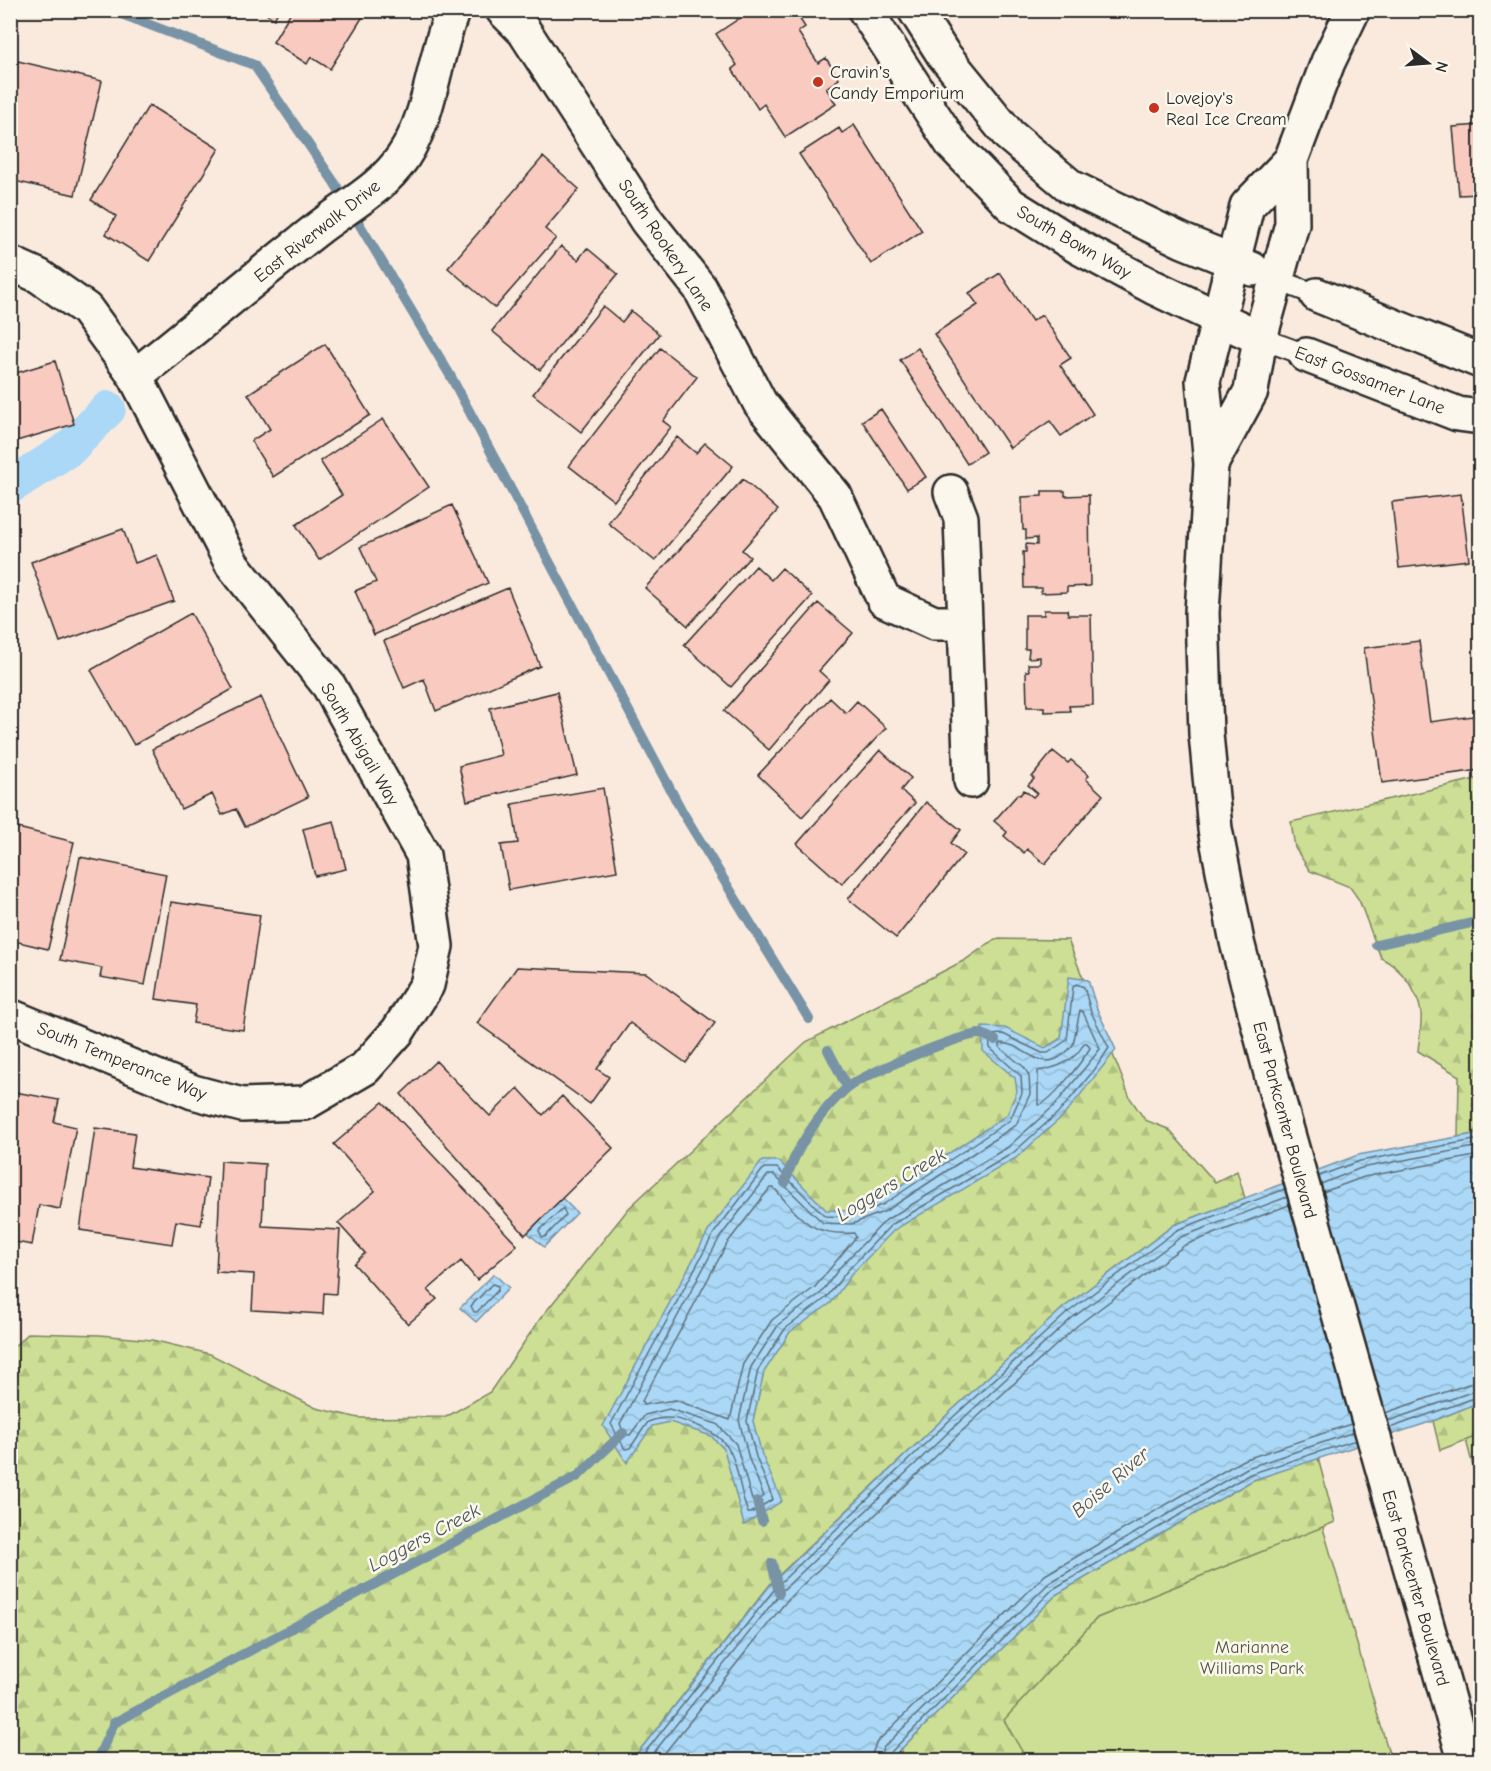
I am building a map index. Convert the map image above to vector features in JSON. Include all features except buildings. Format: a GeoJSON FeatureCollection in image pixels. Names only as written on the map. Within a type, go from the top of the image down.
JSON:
{"type":"FeatureCollection","features":[{"type":"Feature","properties":{"kind":"street","name":"East Riverwalk Drive"},"geometry":{"type":"LineString","coordinates":[[135,376],[321,227],[381,184],[403,156],[422,120],[444,33],[453,10]]}},
{"type":"Feature","properties":{"kind":"street","name":"South Rookery Lane"},"geometry":{"type":"LineString","coordinates":[[502,10],[524,31],[647,221],[700,288],[760,403],[834,496],[884,600],[934,622],[963,623]]}},
{"type":"Feature","properties":{"kind":"street","name":"South Bown Way"},"geometry":{"type":"LineString","coordinates":[[865,10],[952,144],[1011,205],[1080,248],[1260,338]]}},
{"type":"Feature","properties":{"kind":"street"},"geometry":{"type":"LineString","coordinates":[[915,10],[943,54],[1009,135],[1071,187],[1275,279]]}},
{"type":"Feature","properties":{"kind":"street","name":"East Parkcenter Boulevard"},"geometry":{"type":"LineString","coordinates":[[1211,464],[1251,391],[1260,338],[1292,224],[1292,160],[1328,62],[1353,10]]}},
{"type":"Feature","properties":{"kind":"street","name":"East Parkcenter Boulevard"},"geometry":{"type":"LineString","coordinates":[[1292,160],[1247,206],[1203,381],[1211,464],[1202,613],[1206,734],[1215,829],[1237,942],[1273,1081],[1465,1761]]}},
{"type":"Feature","properties":{"kind":"street","name":"South Abigail Way"},"geometry":{"type":"LineString","coordinates":[[10,263],[39,276],[86,309],[135,376],[232,564],[329,686],[423,855],[436,946],[427,985],[398,1031],[365,1068],[305,1103]]}},
{"type":"Feature","properties":{"kind":"street"},"geometry":{"type":"LineString","coordinates":[[1317,295],[1480,362]]}},
{"type":"Feature","properties":{"kind":"street","name":"East Gossamer Lane"},"geometry":{"type":"LineString","coordinates":[[1306,355],[1458,414],[1480,417]]}},
{"type":"Feature","properties":{"kind":"street"},"geometry":{"type":"LineString","coordinates":[[951,492],[961,518],[963,623],[971,781]]}},
{"type":"Feature","properties":{"kind":"street","name":"South Temperance Way"},"geometry":{"type":"LineString","coordinates":[[10,1016],[193,1092],[242,1105],[305,1103]]}},
{"type":"Feature","properties":{"kind":"lane"},"geometry":{"type":"LineString","coordinates":[[1275,279],[1317,295]]}},
{"type":"Feature","properties":{"kind":"lane","name":"East Gossamer Lane"},"geometry":{"type":"LineString","coordinates":[[1260,338],[1306,355]]}},
{"type":"Feature","properties":{"kind":"green space"},"geometry":{"type":"Polygon","coordinates":[[[1480,778],[1480,1133],[1458,1137],[1459,1076],[1418,1051],[1421,1013],[1412,988],[1395,967],[1381,958],[1359,900],[1350,887],[1310,871],[1295,848],[1291,822],[1480,778]]]}},
{"type":"Feature","properties":{"kind":"green space"},"geometry":{"type":"Polygon","coordinates":[[[995,939],[1068,940],[1130,1098],[1145,1120],[1168,1129],[1215,1182],[1237,1171],[1245,1198],[1174,1225],[1063,1308],[772,1582],[632,1760],[11,1760],[10,1350],[29,1333],[100,1335],[152,1340],[210,1354],[316,1408],[359,1418],[446,1417],[490,1392],[540,1319],[629,1208],[806,1042],[965,960],[995,939]]]}},
{"type":"Feature","properties":{"kind":"green space"},"geometry":{"type":"Polygon","coordinates":[[[1480,1402],[1480,1435],[1440,1450],[1433,1421],[1480,1402]]]}},
{"type":"Feature","properties":{"kind":"green space"},"geometry":{"type":"Polygon","coordinates":[[[1480,1433],[1480,1493],[1466,1440],[1480,1433]]]}},
{"type":"Feature","properties":{"kind":"green space"},"geometry":{"type":"Polygon","coordinates":[[[1318,1458],[1335,1522],[1097,1618],[1004,1720],[1027,1760],[890,1760],[1057,1594],[1253,1480],[1318,1458]]]}},
{"type":"Feature","properties":{"kind":"green space","name":"Marianne Williams Park"},"geometry":{"type":"Polygon","coordinates":[[[1318,1511],[1391,1760],[944,1760],[1097,1618],[1318,1511]]]}},
{"type":"Feature","properties":{"kind":"water"},"geometry":{"type":"Polygon","coordinates":[[[1069,977],[1088,980],[1097,1009],[1116,1050],[1065,1114],[1016,1158],[894,1230],[851,1275],[831,1303],[790,1332],[764,1372],[753,1421],[762,1455],[782,1501],[744,1525],[724,1449],[711,1436],[670,1422],[652,1426],[627,1463],[603,1426],[709,1230],[762,1161],[779,1161],[826,1210],[849,1211],[880,1199],[1007,1115],[1017,1091],[1015,1078],[983,1051],[982,1027],[1005,1028],[1045,1048],[1061,1038],[1069,977]]]}},
{"type":"Feature","properties":{"kind":"water","name":"Boise River"},"geometry":{"type":"Polygon","coordinates":[[[1480,1133],[1480,1402],[1433,1421],[1253,1480],[1057,1594],[890,1760],[632,1760],[772,1583],[947,1415],[1063,1308],[1174,1225],[1358,1155],[1480,1133]]]}},
{"type":"Feature","properties":{"kind":"water"},"geometry":{"type":"Polygon","coordinates":[[[562,1198],[577,1213],[544,1247],[528,1233],[562,1198]]]}},
{"type":"Feature","properties":{"kind":"water"},"geometry":{"type":"Polygon","coordinates":[[[494,1274],[509,1288],[476,1322],[460,1308],[494,1274]]]}},
{"type":"Feature","properties":{"kind":"waterway"},"geometry":{"type":"LineString","coordinates":[[111,10],[254,65],[334,182],[450,375],[683,813],[809,1019]]}},
{"type":"Feature","properties":{"kind":"waterway"},"geometry":{"type":"LineString","coordinates":[[10,486],[70,448],[108,409]]}},
{"type":"Feature","properties":{"kind":"waterway","name":"Loggers Creek"},"geometry":{"type":"LineString","coordinates":[[1376,945],[1480,921]]}},
{"type":"Feature","properties":{"kind":"waterway","name":"Loggers Creek"},"geometry":{"type":"LineString","coordinates":[[785,1183],[795,1157],[809,1132],[827,1108],[847,1088],[891,1065],[955,1040],[982,1034],[995,1040]]}},
{"type":"Feature","properties":{"kind":"waterway"},"geometry":{"type":"LineString","coordinates":[[828,1050],[847,1087]]}},
{"type":"Feature","properties":{"kind":"waterway","name":"Loggers Creek"},"geometry":{"type":"LineString","coordinates":[[97,1760],[114,1723],[578,1476],[623,1433]]}},
{"type":"Feature","properties":{"kind":"waterway"},"geometry":{"type":"LineString","coordinates":[[757,1501],[762,1521]]}},
{"type":"Feature","properties":{"kind":"waterway"},"geometry":{"type":"LineString","coordinates":[[772,1563],[779,1593]]}},
{"type":"Feature","properties":{"kind":"place","name":"Cravin's Candy Emporium"},"geometry":{"type":"Point","coordinates":[818,82]}},
{"type":"Feature","properties":{"kind":"place","name":"Lovejoy's Real Ice Cream"},"geometry":{"type":"Point","coordinates":[1154,108]}}]}
